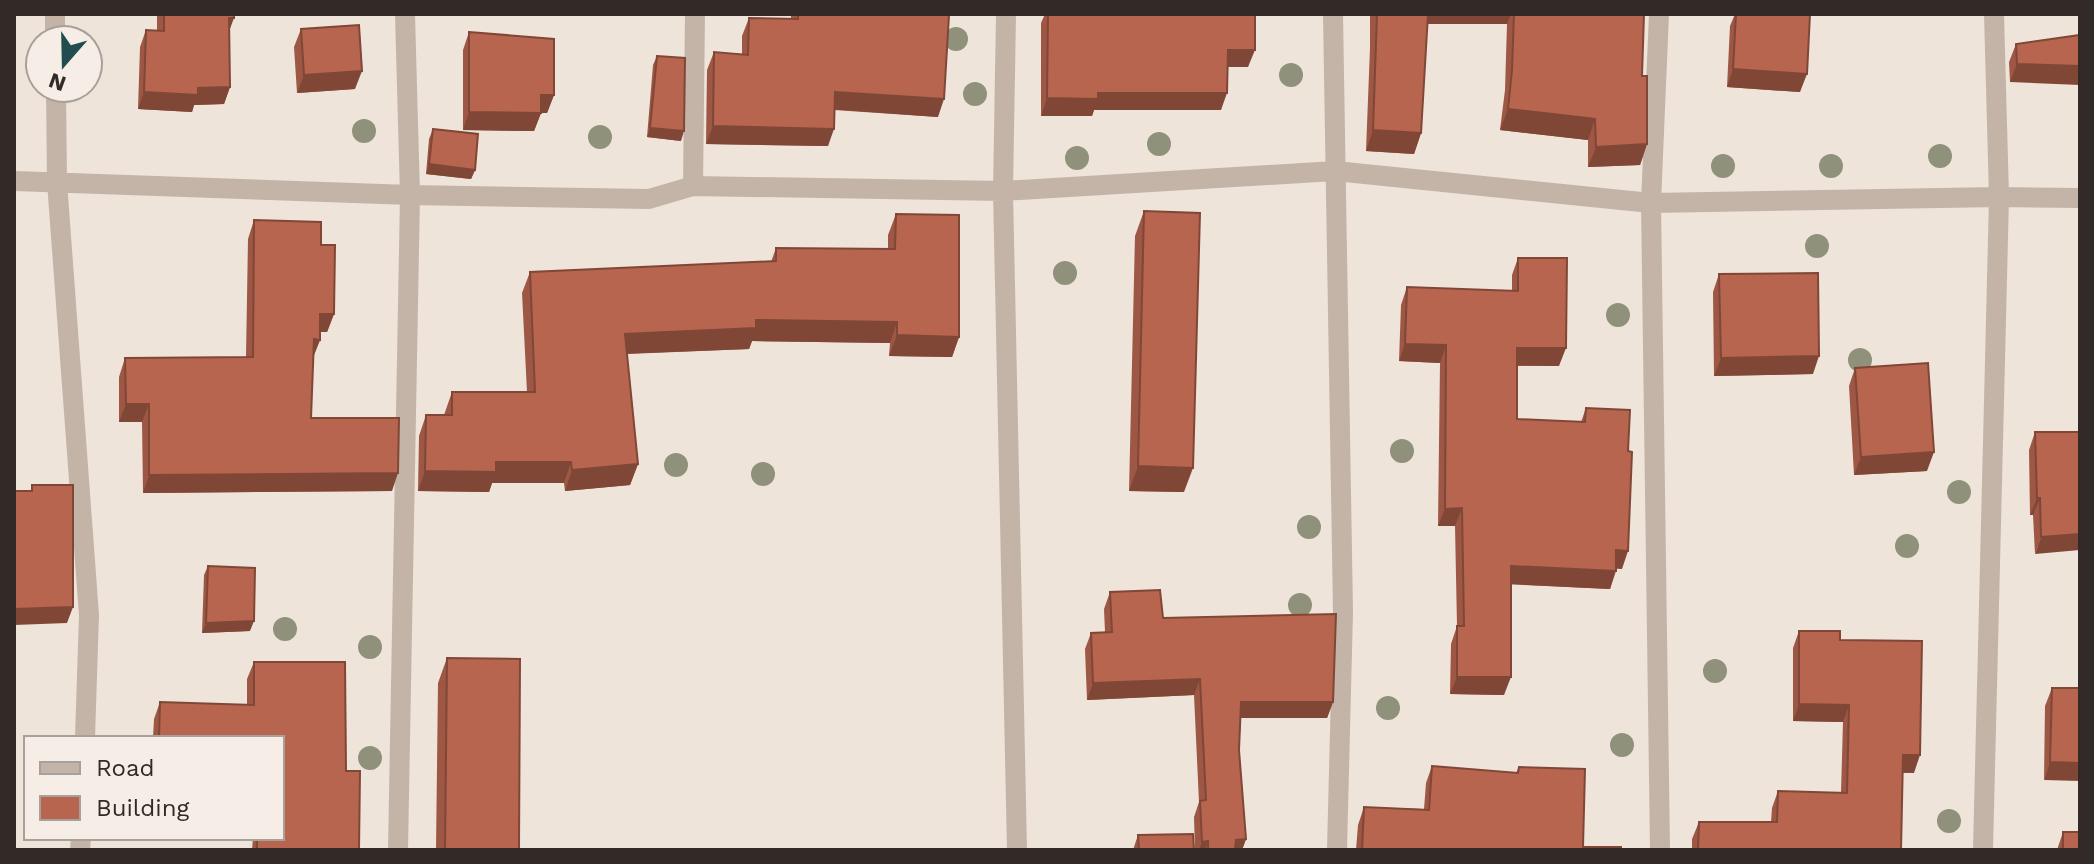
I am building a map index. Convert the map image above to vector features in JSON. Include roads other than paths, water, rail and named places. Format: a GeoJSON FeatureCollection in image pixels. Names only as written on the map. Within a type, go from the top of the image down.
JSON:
{"type":"FeatureCollection","features":[{"type":"Feature","properties":{"kind":"street"},"geometry":{"type":"LineString","coordinates":[[398,850],[410,195],[405,14]]}},
{"type":"Feature","properties":{"kind":"street"},"geometry":{"type":"LineString","coordinates":[[693,186],[695,14]]}},
{"type":"Feature","properties":{"kind":"street"},"geometry":{"type":"LineString","coordinates":[[1006,14],[1003,191],[1017,850]]}},
{"type":"Feature","properties":{"kind":"street"},"geometry":{"type":"LineString","coordinates":[[1333,14],[1343,612],[1337,850]]}},
{"type":"Feature","properties":{"kind":"street"},"geometry":{"type":"LineString","coordinates":[[1659,14],[1651,203],[1660,850]]}},
{"type":"Feature","properties":{"kind":"street"},"geometry":{"type":"LineString","coordinates":[[1983,850],[1999,197],[1994,14]]}},
{"type":"Feature","properties":{"kind":"street"},"geometry":{"type":"LineString","coordinates":[[56,104],[57,182],[89,615],[85,736]]}},
{"type":"Feature","properties":{"kind":"street"},"geometry":{"type":"LineString","coordinates":[[14,181],[410,195],[649,199],[693,186],[1003,191],[1335,171],[1651,203],[2080,198]]}}]}
